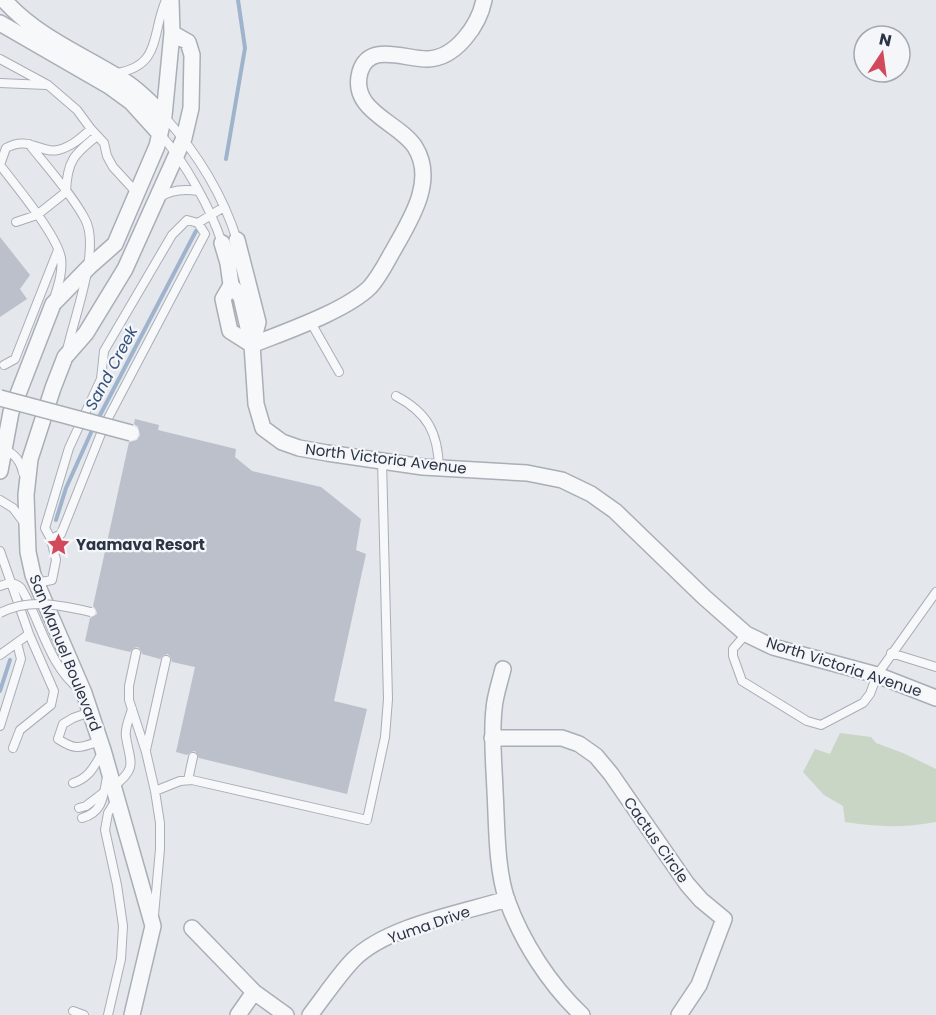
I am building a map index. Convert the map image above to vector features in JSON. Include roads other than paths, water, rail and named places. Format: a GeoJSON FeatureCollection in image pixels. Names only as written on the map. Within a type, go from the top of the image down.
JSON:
{"type":"FeatureCollection","features":[{"type":"Feature","properties":{"kind":"street"},"geometry":{"type":"LineString","coordinates":[[4,0],[18,16]]}},
{"type":"Feature","properties":{"kind":"street"},"geometry":{"type":"LineString","coordinates":[[0,471],[5,417],[53,304],[115,244],[151,160],[164,116],[172,33],[171,0]]}},
{"type":"Feature","properties":{"kind":"street"},"geometry":{"type":"LineString","coordinates":[[252,345],[310,321],[353,299],[370,287],[380,273],[408,224],[421,192],[422,161],[409,139],[364,101],[359,90],[360,71],[371,57],[380,54],[431,59],[442,56],[464,39],[481,14],[484,0]]}},
{"type":"Feature","properties":{"kind":"street"},"geometry":{"type":"LineString","coordinates":[[0,6],[70,51],[127,82],[164,116]]}},
{"type":"Feature","properties":{"kind":"street"},"geometry":{"type":"LineString","coordinates":[[0,23],[109,86],[131,102],[160,134]]}},
{"type":"Feature","properties":{"kind":"street","name":"San Manuel Boulevard"},"geometry":{"type":"LineString","coordinates":[[132,1015],[153,926],[111,793],[109,768],[84,693],[36,583],[28,552],[26,495],[30,459],[49,397],[65,357],[86,333],[125,268],[184,138],[191,108],[192,55],[188,42],[172,33]]}},
{"type":"Feature","properties":{"kind":"street"},"geometry":{"type":"LineString","coordinates":[[237,240],[258,322],[252,345]]}},
{"type":"Feature","properties":{"kind":"street"},"geometry":{"type":"LineString","coordinates":[[222,243],[231,285],[223,299],[230,331],[252,345]]}},
{"type":"Feature","properties":{"kind":"street","name":"North Victoria Avenue"},"geometry":{"type":"LineString","coordinates":[[252,345],[256,404],[263,428],[282,442],[299,448],[382,461],[439,468],[527,473],[562,480],[591,494],[615,511],[746,634],[773,647],[877,675],[936,698]]}},
{"type":"Feature","properties":{"kind":"street"},"geometry":{"type":"LineString","coordinates":[[0,398],[131,433]]}},
{"type":"Feature","properties":{"kind":"street"},"geometry":{"type":"LineString","coordinates":[[503,669],[494,707],[492,738],[496,844],[507,899],[524,937],[540,963],[564,999],[582,1015]]}},
{"type":"Feature","properties":{"kind":"street","name":"Cactus Circle"},"geometry":{"type":"LineString","coordinates":[[492,738],[562,738],[579,744],[596,756],[687,884],[701,900],[724,919],[699,985],[679,1015]]}},
{"type":"Feature","properties":{"kind":"street","name":"Yuma Drive"},"geometry":{"type":"LineString","coordinates":[[310,1015],[353,960],[372,946],[430,921],[507,899]]}},
{"type":"Feature","properties":{"kind":"street"},"geometry":{"type":"LineString","coordinates":[[192,928],[254,992],[286,1015]]}},
{"type":"Feature","properties":{"kind":"street"},"geometry":{"type":"LineString","coordinates":[[237,1015],[254,992]]}},
{"type":"Feature","properties":{"kind":"lane"},"geometry":{"type":"LineString","coordinates":[[105,70],[113,74],[130,71],[150,54],[166,0]]}},
{"type":"Feature","properties":{"kind":"lane"},"geometry":{"type":"LineString","coordinates":[[160,19],[172,33]]}},
{"type":"Feature","properties":{"kind":"lane"},"geometry":{"type":"LineString","coordinates":[[0,59],[48,85],[77,110],[105,143],[107,156],[113,167],[136,192]]}},
{"type":"Feature","properties":{"kind":"lane"},"geometry":{"type":"LineString","coordinates":[[0,83],[48,85]]}},
{"type":"Feature","properties":{"kind":"lane"},"geometry":{"type":"LineString","coordinates":[[164,116],[202,162],[237,240]]}},
{"type":"Feature","properties":{"kind":"lane"},"geometry":{"type":"LineString","coordinates":[[53,304],[61,274],[59,249],[0,165],[3,151],[14,144],[28,143],[55,151],[71,145],[91,129]]}},
{"type":"Feature","properties":{"kind":"lane"},"geometry":{"type":"LineString","coordinates":[[160,134],[176,152],[211,215],[222,243]]}},
{"type":"Feature","properties":{"kind":"lane"},"geometry":{"type":"LineString","coordinates":[[66,192],[66,176],[71,160],[76,152],[98,136]]}},
{"type":"Feature","properties":{"kind":"lane"},"geometry":{"type":"LineString","coordinates":[[28,143],[86,220],[90,240],[89,267],[65,357]]}},
{"type":"Feature","properties":{"kind":"lane"},"geometry":{"type":"LineString","coordinates":[[155,200],[164,194],[178,190],[198,191]]}},
{"type":"Feature","properties":{"kind":"lane"},"geometry":{"type":"LineString","coordinates":[[16,222],[37,215],[66,192]]}},
{"type":"Feature","properties":{"kind":"lane"},"geometry":{"type":"LineString","coordinates":[[198,223],[224,207]]}},
{"type":"Feature","properties":{"kind":"lane"},"geometry":{"type":"LineString","coordinates":[[36,583],[52,580],[56,560],[51,539],[45,528],[69,448],[101,379],[104,351],[172,235],[187,220],[198,223],[205,234],[104,426],[61,534],[51,539]]}},
{"type":"Feature","properties":{"kind":"lane"},"geometry":{"type":"LineString","coordinates":[[4,366],[15,359],[59,249]]}},
{"type":"Feature","properties":{"kind":"lane"},"geometry":{"type":"LineString","coordinates":[[310,321],[339,372]]}},
{"type":"Feature","properties":{"kind":"lane"},"geometry":{"type":"LineString","coordinates":[[396,396],[412,405],[434,433],[439,448],[439,468]]}},
{"type":"Feature","properties":{"kind":"lane"},"geometry":{"type":"LineString","coordinates":[[1,450],[12,452],[22,464],[26,495]]}},
{"type":"Feature","properties":{"kind":"lane"},"geometry":{"type":"LineString","coordinates":[[155,791],[180,781],[192,780],[367,820],[385,737],[388,699],[382,461]]}},
{"type":"Feature","properties":{"kind":"lane"},"geometry":{"type":"LineString","coordinates":[[0,500],[12,508],[26,525]]}},
{"type":"Feature","properties":{"kind":"lane"},"geometry":{"type":"LineString","coordinates":[[0,550],[29,634],[54,691],[51,705],[20,730],[13,748]]}},
{"type":"Feature","properties":{"kind":"lane"},"geometry":{"type":"LineString","coordinates":[[0,586],[15,583],[25,595],[50,650],[69,681],[84,693]]}},
{"type":"Feature","properties":{"kind":"lane"},"geometry":{"type":"LineString","coordinates":[[746,634],[733,649],[733,656],[742,681],[807,721],[821,726],[863,703],[891,653],[936,592]]}},
{"type":"Feature","properties":{"kind":"lane"},"geometry":{"type":"LineString","coordinates":[[0,613],[32,603],[59,605],[91,612]]}},
{"type":"Feature","properties":{"kind":"lane"},"geometry":{"type":"LineString","coordinates":[[0,655],[1,652],[29,634]]}},
{"type":"Feature","properties":{"kind":"lane"},"geometry":{"type":"LineString","coordinates":[[0,726],[21,659],[16,644]]}},
{"type":"Feature","properties":{"kind":"lane"},"geometry":{"type":"LineString","coordinates":[[136,653],[129,686],[129,700],[146,752],[160,823],[153,926]]}},
{"type":"Feature","properties":{"kind":"lane"},"geometry":{"type":"LineString","coordinates":[[891,653],[936,667]]}},
{"type":"Feature","properties":{"kind":"lane"},"geometry":{"type":"LineString","coordinates":[[146,752],[166,660]]}},
{"type":"Feature","properties":{"kind":"lane"},"geometry":{"type":"LineString","coordinates":[[82,818],[90,816],[99,808],[130,771],[130,752],[125,734],[132,709]]}},
{"type":"Feature","properties":{"kind":"lane"},"geometry":{"type":"LineString","coordinates":[[73,783],[83,780],[92,771],[102,746],[71,748],[58,739],[63,724],[90,712]]}},
{"type":"Feature","properties":{"kind":"lane"},"geometry":{"type":"LineString","coordinates":[[188,780],[193,757]]}},
{"type":"Feature","properties":{"kind":"lane"},"geometry":{"type":"LineString","coordinates":[[80,808],[111,793]]}},
{"type":"Feature","properties":{"kind":"lane"},"geometry":{"type":"LineString","coordinates":[[108,1015],[121,959],[123,926],[105,830],[111,793]]}},
{"type":"Feature","properties":{"kind":"lane"},"geometry":{"type":"LineString","coordinates":[[73,1011],[84,1015]]}},
{"type":"Feature","properties":{"kind":"waterway","name":"Sand Creek"},"geometry":{"type":"LineString","coordinates":[[226,159],[245,48],[238,0]]}},
{"type":"Feature","properties":{"kind":"waterway","name":"Sand Creek"},"geometry":{"type":"LineString","coordinates":[[98,419],[196,231]]}},
{"type":"Feature","properties":{"kind":"waterway","name":"Sand Creek"},"geometry":{"type":"LineString","coordinates":[[56,520],[66,488],[94,426]]}},
{"type":"Feature","properties":{"kind":"waterway","name":"Sand Creek"},"geometry":{"type":"LineString","coordinates":[[0,691],[10,660]]}},
{"type":"Feature","properties":{"kind":"place","name":"Yaamava Resort"},"geometry":{"type":"Point","coordinates":[58,545]}}]}
